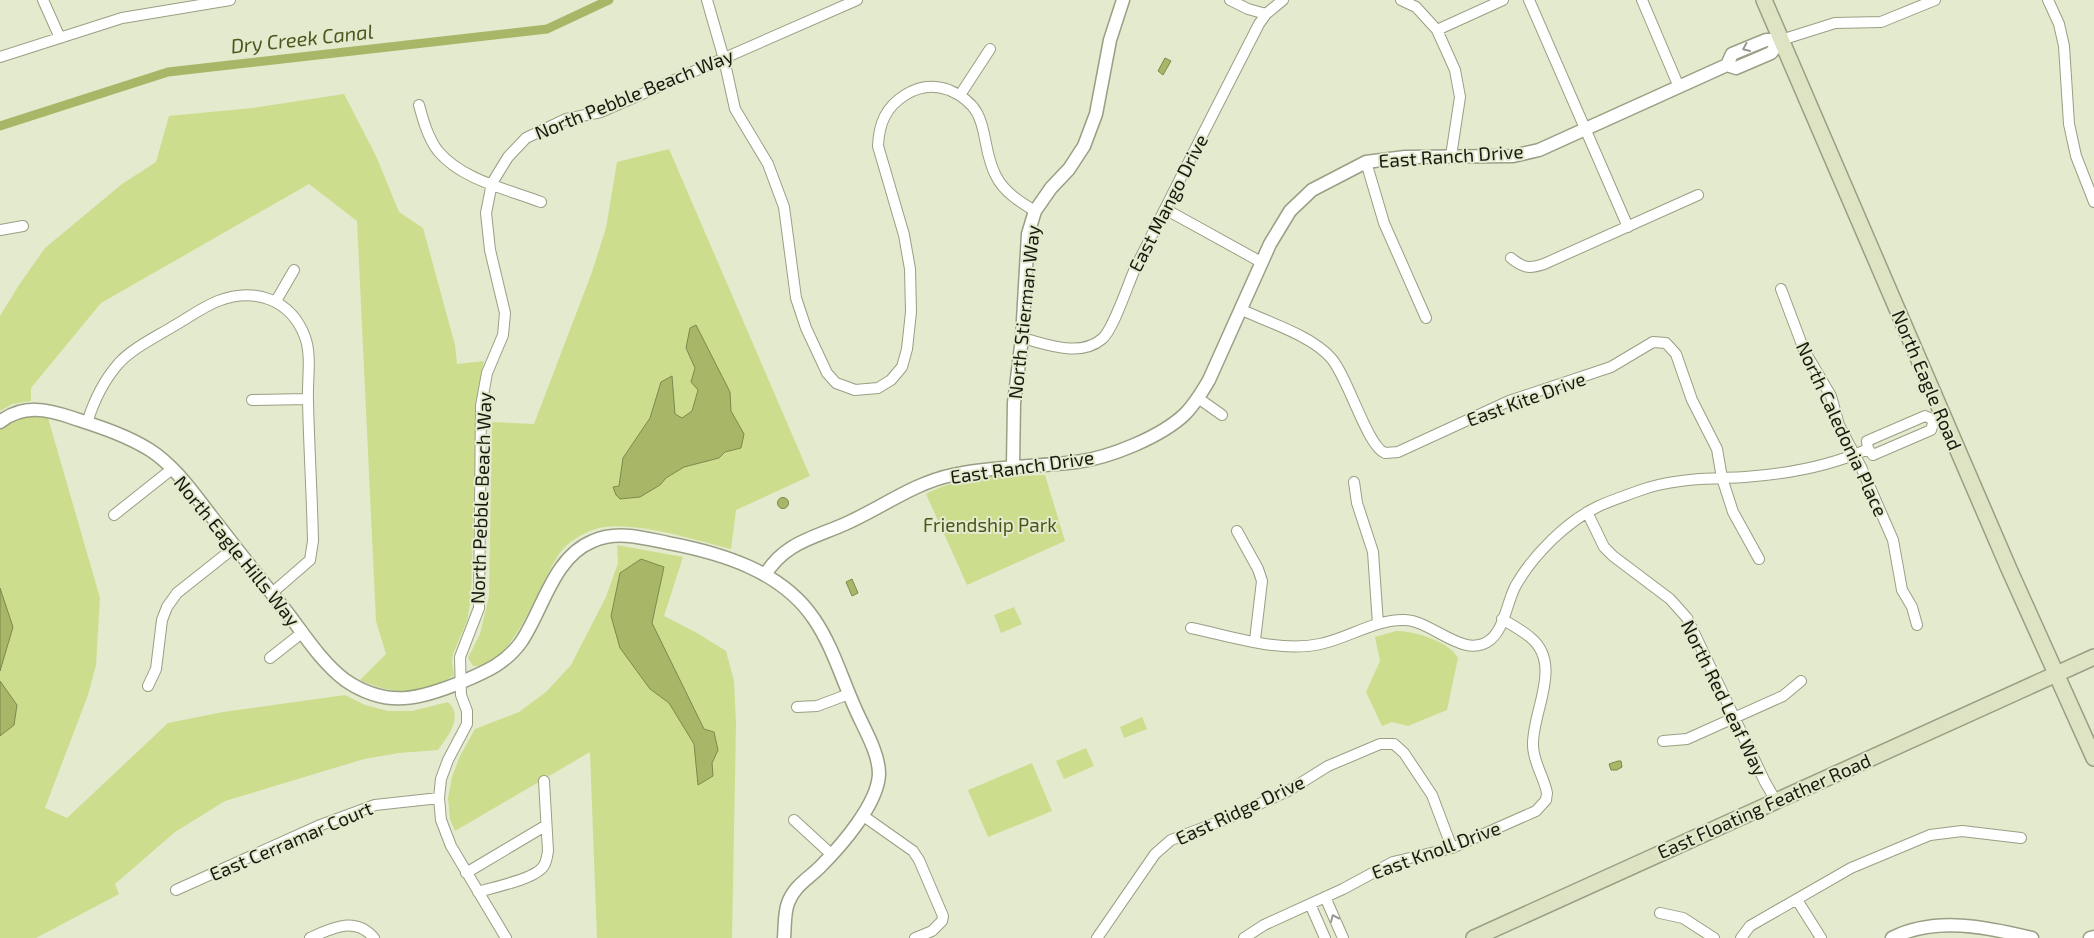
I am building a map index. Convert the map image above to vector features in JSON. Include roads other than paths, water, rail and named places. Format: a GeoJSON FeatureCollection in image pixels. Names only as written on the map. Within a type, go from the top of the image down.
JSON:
{"type":"FeatureCollection","features":[{"type":"Feature","properties":{"kind":"main road","name":"North Eagle Road"},"geometry":{"type":"LineString","coordinates":[[1764,0],[1939,418],[2094,758]]}},
{"type":"Feature","properties":{"kind":"main road","name":"East Floating Feather Road"},"geometry":{"type":"LineString","coordinates":[[1474,938],[2094,657]]}},
{"type":"Feature","properties":{"kind":"street"},"geometry":{"type":"LineString","coordinates":[[43,0],[60,38]]}},
{"type":"Feature","properties":{"kind":"street"},"geometry":{"type":"LineString","coordinates":[[0,57],[154,6],[230,0]]}},
{"type":"Feature","properties":{"kind":"street"},"geometry":{"type":"LineString","coordinates":[[707,0],[724,58],[735,109],[768,164],[784,207],[796,298],[806,328],[827,373],[836,383],[855,390],[878,388],[891,380],[902,367],[907,349],[911,312],[910,269],[904,235],[880,157],[878,132],[884,116],[895,101],[912,90],[928,86],[943,88],[960,95],[974,108],[981,120],[990,160],[996,176],[1016,200],[1035,211]]}},
{"type":"Feature","properties":{"kind":"street","name":"North Pebble Beach Way"},"geometry":{"type":"LineString","coordinates":[[506,938],[466,873],[446,834],[441,820],[439,798],[441,779],[448,760],[467,724],[461,682],[460,657],[478,608],[481,406],[487,373],[503,335],[505,313],[487,230],[486,213],[492,183],[508,157],[526,138],[544,128],[566,119],[600,112],[857,0]]}},
{"type":"Feature","properties":{"kind":"street","name":"North Stierman Way"},"geometry":{"type":"LineString","coordinates":[[1013,466],[1014,403],[1022,338],[1028,234],[1035,211],[1051,188],[1069,169],[1084,146],[1096,114],[1110,40],[1123,0]]}},
{"type":"Feature","properties":{"kind":"street"},"geometry":{"type":"LineString","coordinates":[[1230,0],[1248,9],[1266,14]]}},
{"type":"Feature","properties":{"kind":"street","name":"East Mango Drive"},"geometry":{"type":"LineString","coordinates":[[1022,338],[1065,348],[1080,349],[1102,339],[1109,331],[1123,295],[1165,209],[1266,14],[1283,0]]}},
{"type":"Feature","properties":{"kind":"street"},"geometry":{"type":"LineString","coordinates":[[1401,0],[1416,7],[1437,30],[1455,70],[1460,97],[1451,156]]}},
{"type":"Feature","properties":{"kind":"street"},"geometry":{"type":"LineString","coordinates":[[1437,30],[1503,0]]}},
{"type":"Feature","properties":{"kind":"street"},"geometry":{"type":"LineString","coordinates":[[1530,0],[1628,227]]}},
{"type":"Feature","properties":{"kind":"street"},"geometry":{"type":"LineString","coordinates":[[1642,0],[1679,87]]}},
{"type":"Feature","properties":{"kind":"street"},"geometry":{"type":"LineString","coordinates":[[1781,40],[1834,23],[1881,22],[1935,0]]}},
{"type":"Feature","properties":{"kind":"street"},"geometry":{"type":"LineString","coordinates":[[2048,0],[2059,24],[2064,46],[2069,124],[2076,156],[2094,202]]}},
{"type":"Feature","properties":{"kind":"street","name":"East Ranch Drive"},"geometry":{"type":"LineString","coordinates":[[765,575],[774,560],[787,548],[854,520],[919,486],[950,475],[1013,466],[1077,462],[1113,453],[1170,427],[1198,398],[1209,380],[1261,262],[1290,212],[1312,190],[1366,162],[1405,157],[1513,156],[1539,150],[1727,65],[1736,68],[1771,53],[1781,40]]}},
{"type":"Feature","properties":{"kind":"street"},"geometry":{"type":"LineString","coordinates":[[960,95],[990,49]]}},
{"type":"Feature","properties":{"kind":"street"},"geometry":{"type":"LineString","coordinates":[[419,105],[425,126],[438,150],[462,171],[541,202]]}},
{"type":"Feature","properties":{"kind":"street"},"geometry":{"type":"LineString","coordinates":[[1366,162],[1384,223],[1426,318]]}},
{"type":"Feature","properties":{"kind":"street"},"geometry":{"type":"LineString","coordinates":[[1511,258],[1520,266],[1530,269],[1698,195]]}},
{"type":"Feature","properties":{"kind":"street"},"geometry":{"type":"LineString","coordinates":[[1165,209],[1261,262]]}},
{"type":"Feature","properties":{"kind":"street"},"geometry":{"type":"LineString","coordinates":[[0,230],[23,226]]}},
{"type":"Feature","properties":{"kind":"street"},"geometry":{"type":"LineString","coordinates":[[276,301],[294,270]]}},
{"type":"Feature","properties":{"kind":"street","name":"North Caledonia Place"},"geometry":{"type":"LineString","coordinates":[[1781,289],[1804,350],[1831,396],[1839,425],[1855,455],[1893,540],[1902,590],[1912,607],[1918,625]]}},
{"type":"Feature","properties":{"kind":"street"},"geometry":{"type":"LineString","coordinates":[[87,423],[100,387],[120,362],[141,345],[217,302],[244,295],[257,295],[276,301],[288,310],[305,337],[308,353],[314,541],[310,560],[272,593]]}},
{"type":"Feature","properties":{"kind":"street","name":"East Kite Drive"},"geometry":{"type":"LineString","coordinates":[[1240,309],[1314,343],[1329,356],[1351,391],[1374,444],[1383,452],[1398,452],[1509,401],[1602,371],[1654,342],[1666,343],[1676,354],[1692,400],[1717,449],[1722,478]]}},
{"type":"Feature","properties":{"kind":"street"},"geometry":{"type":"LineString","coordinates":[[252,400],[308,398]]}},
{"type":"Feature","properties":{"kind":"street"},"geometry":{"type":"LineString","coordinates":[[1198,398],[1222,414]]}},
{"type":"Feature","properties":{"kind":"street","name":"North Eagle Hills Way"},"geometry":{"type":"LineString","coordinates":[[0,422],[15,413],[40,409],[122,435],[153,451],[172,469],[328,664],[360,690],[378,697],[408,699],[438,692],[489,670],[508,659],[522,640],[563,566],[574,552],[590,541],[607,536],[627,535],[692,547],[718,554],[765,575],[800,601],[814,619],[849,694],[879,768],[878,784],[862,815],[831,854],[794,892],[786,908],[784,938]]}},
{"type":"Feature","properties":{"kind":"street"},"geometry":{"type":"LineString","coordinates":[[1925,416],[1939,418],[1931,430],[1873,455],[1868,449],[1867,441],[1875,437],[1925,416]]}},
{"type":"Feature","properties":{"kind":"street"},"geometry":{"type":"LineString","coordinates":[[1191,628],[1280,646],[1306,646],[1331,641],[1392,620],[1407,620],[1436,629],[1456,642],[1476,646],[1490,640],[1497,631],[1517,584],[1536,558],[1571,524],[1587,512],[1661,482],[1722,478],[1815,468],[1868,449]]}},
{"type":"Feature","properties":{"kind":"street","name":"North Eagle Hills Way"},"geometry":{"type":"LineString","coordinates":[[114,515],[172,469]]}},
{"type":"Feature","properties":{"kind":"street"},"geometry":{"type":"LineString","coordinates":[[1722,478],[1733,512],[1759,559]]}},
{"type":"Feature","properties":{"kind":"street"},"geometry":{"type":"LineString","coordinates":[[1354,482],[1357,503],[1373,552],[1378,624]]}},
{"type":"Feature","properties":{"kind":"street","name":"North Red Leaf Way"},"geometry":{"type":"LineString","coordinates":[[1587,512],[1604,547],[1670,599],[1687,618],[1736,717],[1765,782],[1776,801]]}},
{"type":"Feature","properties":{"kind":"street"},"geometry":{"type":"LineString","coordinates":[[1237,531],[1258,569],[1262,582],[1255,640]]}},
{"type":"Feature","properties":{"kind":"street"},"geometry":{"type":"LineString","coordinates":[[148,686],[156,669],[162,620],[167,607],[177,593],[235,547]]}},
{"type":"Feature","properties":{"kind":"street","name":"East Knoll Drive"},"geometry":{"type":"LineString","coordinates":[[1244,938],[1264,925],[1325,897],[1393,862],[1452,848],[1536,811],[1546,800],[1546,786],[1536,761],[1532,744],[1545,674],[1545,660],[1532,638],[1502,619]]}},
{"type":"Feature","properties":{"kind":"street","name":"North Eagle Hills Way"},"geometry":{"type":"LineString","coordinates":[[270,658],[303,632]]}},
{"type":"Feature","properties":{"kind":"street"},"geometry":{"type":"LineString","coordinates":[[1662,740],[1687,739],[1783,696],[1801,681]]}},
{"type":"Feature","properties":{"kind":"street"},"geometry":{"type":"LineString","coordinates":[[797,707],[817,706],[849,694]]}},
{"type":"Feature","properties":{"kind":"street","name":"East Ridge Drive"},"geometry":{"type":"LineString","coordinates":[[1097,938],[1155,854],[1170,840],[1226,819],[1288,792],[1328,766],[1380,744],[1394,744],[1404,753],[1432,795],[1452,848]]}},
{"type":"Feature","properties":{"kind":"street"},"geometry":{"type":"LineString","coordinates":[[478,892],[529,876],[541,869],[548,851],[545,826],[544,781]]}},
{"type":"Feature","properties":{"kind":"street","name":"East Cerramar Court"},"geometry":{"type":"LineString","coordinates":[[176,890],[318,826],[375,805],[439,798]]}},
{"type":"Feature","properties":{"kind":"street"},"geometry":{"type":"LineString","coordinates":[[862,815],[904,843],[919,860],[943,916],[942,922],[932,931],[915,938]]}},
{"type":"Feature","properties":{"kind":"street"},"geometry":{"type":"LineString","coordinates":[[794,820],[831,854]]}},
{"type":"Feature","properties":{"kind":"street"},"geometry":{"type":"LineString","coordinates":[[466,873],[545,826]]}},
{"type":"Feature","properties":{"kind":"street"},"geometry":{"type":"LineString","coordinates":[[1741,938],[1750,926],[1851,868],[1930,835],[1962,831],[2021,838]]}},
{"type":"Feature","properties":{"kind":"street"},"geometry":{"type":"LineString","coordinates":[[1325,897],[1343,938]]}},
{"type":"Feature","properties":{"kind":"street"},"geometry":{"type":"LineString","coordinates":[[1796,900],[1821,938]]}},
{"type":"Feature","properties":{"kind":"street"},"geometry":{"type":"LineString","coordinates":[[1310,904],[1325,938]]}},
{"type":"Feature","properties":{"kind":"street"},"geometry":{"type":"LineString","coordinates":[[1660,913],[1683,918],[1714,938]]}},
{"type":"Feature","properties":{"kind":"street"},"geometry":{"type":"LineString","coordinates":[[310,938],[344,925],[359,927],[374,938]]}},
{"type":"Feature","properties":{"kind":"street"},"geometry":{"type":"LineString","coordinates":[[1892,938],[1918,929],[1952,925],[1968,926],[2032,938]]}},
{"type":"Feature","properties":{"kind":"street"},"geometry":{"type":"LineString","coordinates":[[2090,938],[2094,937]]}},
{"type":"Feature","properties":{"kind":"waterway","name":"Dry Creek Canal"},"geometry":{"type":"LineString","coordinates":[[0,126],[168,72],[547,29],[609,0]]}},
{"type":"Feature","properties":{"kind":"park label","name":"Friendship Park"},"geometry":{"type":"Point","coordinates":[990,525]}}]}
